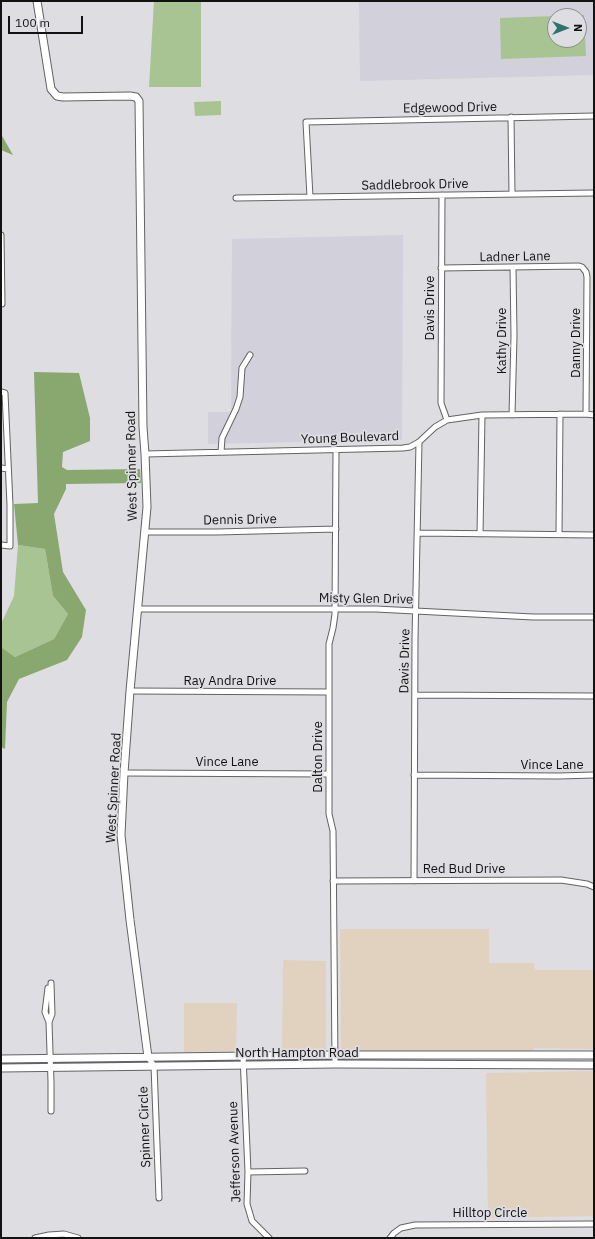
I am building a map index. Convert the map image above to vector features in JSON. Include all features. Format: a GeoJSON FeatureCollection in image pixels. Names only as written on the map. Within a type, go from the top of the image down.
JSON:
{"type":"FeatureCollection","features":[{"type":"Feature","properties":{"kind":"main road","name":"West Spinner Road"},"geometry":{"type":"LineString","coordinates":[[37,1],[51,89],[57,96],[130,96],[136,97],[139,101],[143,427],[147,507],[130,691],[121,835],[130,920],[148,1057]]}},
{"type":"Feature","properties":{"kind":"main road","name":"North Hampton Road"},"geometry":{"type":"LineString","coordinates":[[1,1059],[334,1055],[594,1055]]}},
{"type":"Feature","properties":{"kind":"main road"},"geometry":{"type":"LineString","coordinates":[[487,1064],[488,1055]]}},
{"type":"Feature","properties":{"kind":"main road"},"geometry":{"type":"LineString","coordinates":[[562,1055],[562,1064]]}},
{"type":"Feature","properties":{"kind":"main road"},"geometry":{"type":"LineString","coordinates":[[66,1058],[67,1067]]}},
{"type":"Feature","properties":{"kind":"main road","name":"North Hampton Road"},"geometry":{"type":"LineString","coordinates":[[1,1068],[334,1064],[594,1065]]}},
{"type":"Feature","properties":{"kind":"street","name":"Edgewood Drive"},"geometry":{"type":"LineString","coordinates":[[310,197],[306,122],[594,116]]}},
{"type":"Feature","properties":{"kind":"street"},"geometry":{"type":"LineString","coordinates":[[511,117],[512,194]]}},
{"type":"Feature","properties":{"kind":"street","name":"Saddlebrook Drive"},"geometry":{"type":"LineString","coordinates":[[236,198],[594,193]]}},
{"type":"Feature","properties":{"kind":"street","name":"Davis Drive"},"geometry":{"type":"LineString","coordinates":[[442,195],[441,403],[447,420]]}},
{"type":"Feature","properties":{"kind":"street"},"geometry":{"type":"LineString","coordinates":[[1,235],[2,304]]}},
{"type":"Feature","properties":{"kind":"street","name":"Ladner Lane"},"geometry":{"type":"LineString","coordinates":[[441,268],[579,266],[586,272]]}},
{"type":"Feature","properties":{"kind":"street","name":"Kathy Drive"},"geometry":{"type":"LineString","coordinates":[[512,415],[514,336],[513,268]]}},
{"type":"Feature","properties":{"kind":"street","name":"Danny Drive"},"geometry":{"type":"LineString","coordinates":[[586,272],[586,414]]}},
{"type":"Feature","properties":{"kind":"street"},"geometry":{"type":"LineString","coordinates":[[220,452],[222,438],[240,397],[242,368],[250,356]]}},
{"type":"Feature","properties":{"kind":"street"},"geometry":{"type":"LineString","coordinates":[[1,545],[10,546],[8,469],[3,392]]}},
{"type":"Feature","properties":{"kind":"street"},"geometry":{"type":"LineString","coordinates":[[559,534],[560,414]]}},
{"type":"Feature","properties":{"kind":"street","name":"Young Boulevard"},"geometry":{"type":"LineString","coordinates":[[145,454],[403,448],[410,447],[419,442],[435,427],[447,420],[482,415],[594,415]]}},
{"type":"Feature","properties":{"kind":"street"},"geometry":{"type":"LineString","coordinates":[[480,534],[482,415]]}},
{"type":"Feature","properties":{"kind":"street","name":"Davis Drive"},"geometry":{"type":"LineString","coordinates":[[414,880],[419,442]]}},
{"type":"Feature","properties":{"kind":"street","name":"Dalton Drive"},"geometry":{"type":"LineString","coordinates":[[334,1064],[333,831],[329,814],[328,644],[333,628],[335,609],[336,450]]}},
{"type":"Feature","properties":{"kind":"street"},"geometry":{"type":"LineString","coordinates":[[1,468],[8,469]]}},
{"type":"Feature","properties":{"kind":"street","name":"Dennis Drive"},"geometry":{"type":"LineString","coordinates":[[145,532],[336,529]]}},
{"type":"Feature","properties":{"kind":"street"},"geometry":{"type":"LineString","coordinates":[[418,534],[594,535]]}},
{"type":"Feature","properties":{"kind":"street","name":"Misty Glen Drive"},"geometry":{"type":"LineString","coordinates":[[138,609],[376,608],[533,617],[594,617]]}},
{"type":"Feature","properties":{"kind":"street","name":"Ray Andra Drive"},"geometry":{"type":"LineString","coordinates":[[130,691],[329,692]]}},
{"type":"Feature","properties":{"kind":"street"},"geometry":{"type":"LineString","coordinates":[[415,695],[594,696]]}},
{"type":"Feature","properties":{"kind":"street","name":"Vince Lane"},"geometry":{"type":"LineString","coordinates":[[124,773],[329,774]]}},
{"type":"Feature","properties":{"kind":"street","name":"Vince Lane"},"geometry":{"type":"LineString","coordinates":[[414,775],[594,775]]}},
{"type":"Feature","properties":{"kind":"street","name":"Red Bud Drive"},"geometry":{"type":"LineString","coordinates":[[333,881],[561,880],[587,884],[594,887]]}},
{"type":"Feature","properties":{"kind":"street"},"geometry":{"type":"LineString","coordinates":[[50,983],[45,1012],[49,1022],[51,1111]]}},
{"type":"Feature","properties":{"kind":"street","name":"Jefferson Avenue"},"geometry":{"type":"LineString","coordinates":[[243,1056],[248,1172],[247,1204],[252,1221],[270,1238]]}},
{"type":"Feature","properties":{"kind":"street"},"geometry":{"type":"LineString","coordinates":[[148,1057],[154,1066]]}},
{"type":"Feature","properties":{"kind":"street","name":"Spinner Circle"},"geometry":{"type":"LineString","coordinates":[[154,1066],[159,1198]]}},
{"type":"Feature","properties":{"kind":"street"},"geometry":{"type":"LineString","coordinates":[[248,1172],[305,1171]]}},
{"type":"Feature","properties":{"kind":"street","name":"Hilltop Circle"},"geometry":{"type":"LineString","coordinates":[[390,1238],[394,1232],[401,1228],[415,1225],[594,1224]]}},
{"type":"Feature","properties":{"kind":"street"},"geometry":{"type":"LineString","coordinates":[[35,1238],[64,1234],[78,1238]]}},
{"type":"Feature","properties":{"kind":"shaded area"},"geometry":{"type":"Polygon","coordinates":[[[359,1],[594,1],[594,75],[360,81],[359,1]]]}},
{"type":"Feature","properties":{"kind":"shaded area"},"geometry":{"type":"Polygon","coordinates":[[[403,235],[402,440],[208,444],[208,412],[231,412],[232,239],[403,235]]]}},
{"type":"Feature","properties":{"kind":"shaded area"},"geometry":{"type":"Polygon","coordinates":[[[340,929],[489,929],[489,963],[534,963],[535,970],[594,970],[594,1049],[534,1048],[534,1051],[341,1052],[340,929]]]}},
{"type":"Feature","properties":{"kind":"shaded area"},"geometry":{"type":"Polygon","coordinates":[[[283,960],[326,961],[326,1052],[282,1053],[283,960]]]}},
{"type":"Feature","properties":{"kind":"shaded area"},"geometry":{"type":"Polygon","coordinates":[[[184,1003],[237,1003],[236,1051],[184,1052],[184,1003]]]}},
{"type":"Feature","properties":{"kind":"shaded area"},"geometry":{"type":"Polygon","coordinates":[[[594,1071],[594,1216],[488,1218],[486,1073],[594,1071]]]}},
{"type":"Feature","properties":{"kind":"green space"},"geometry":{"type":"Polygon","coordinates":[[[154,1],[201,1],[201,87],[149,87],[154,1]]]}},
{"type":"Feature","properties":{"kind":"green space"},"geometry":{"type":"Polygon","coordinates":[[[547,16],[547,48],[586,48],[586,56],[501,59],[500,18],[547,16]]]}},
{"type":"Feature","properties":{"kind":"green space"},"geometry":{"type":"Polygon","coordinates":[[[221,101],[221,115],[195,116],[194,102],[221,101]]]}},
{"type":"Feature","properties":{"kind":"green space"},"geometry":{"type":"Polygon","coordinates":[[[1,134],[13,155],[1,150],[1,134]]]}},
{"type":"Feature","properties":{"kind":"green space"},"geometry":{"type":"Polygon","coordinates":[[[34,372],[79,373],[90,418],[90,441],[63,452],[62,467],[67,470],[140,469],[141,483],[66,484],[66,489],[54,514],[63,572],[86,610],[82,637],[67,660],[19,679],[7,702],[5,749],[1,747],[1,647],[15,657],[54,639],[68,614],[53,596],[45,549],[18,545],[14,504],[38,503],[34,372]]]}},
{"type":"Feature","properties":{"kind":"green space"},"geometry":{"type":"Polygon","coordinates":[[[18,545],[45,549],[53,596],[68,614],[54,639],[15,657],[1,647],[1,624],[14,596],[18,545]]]}}]}
